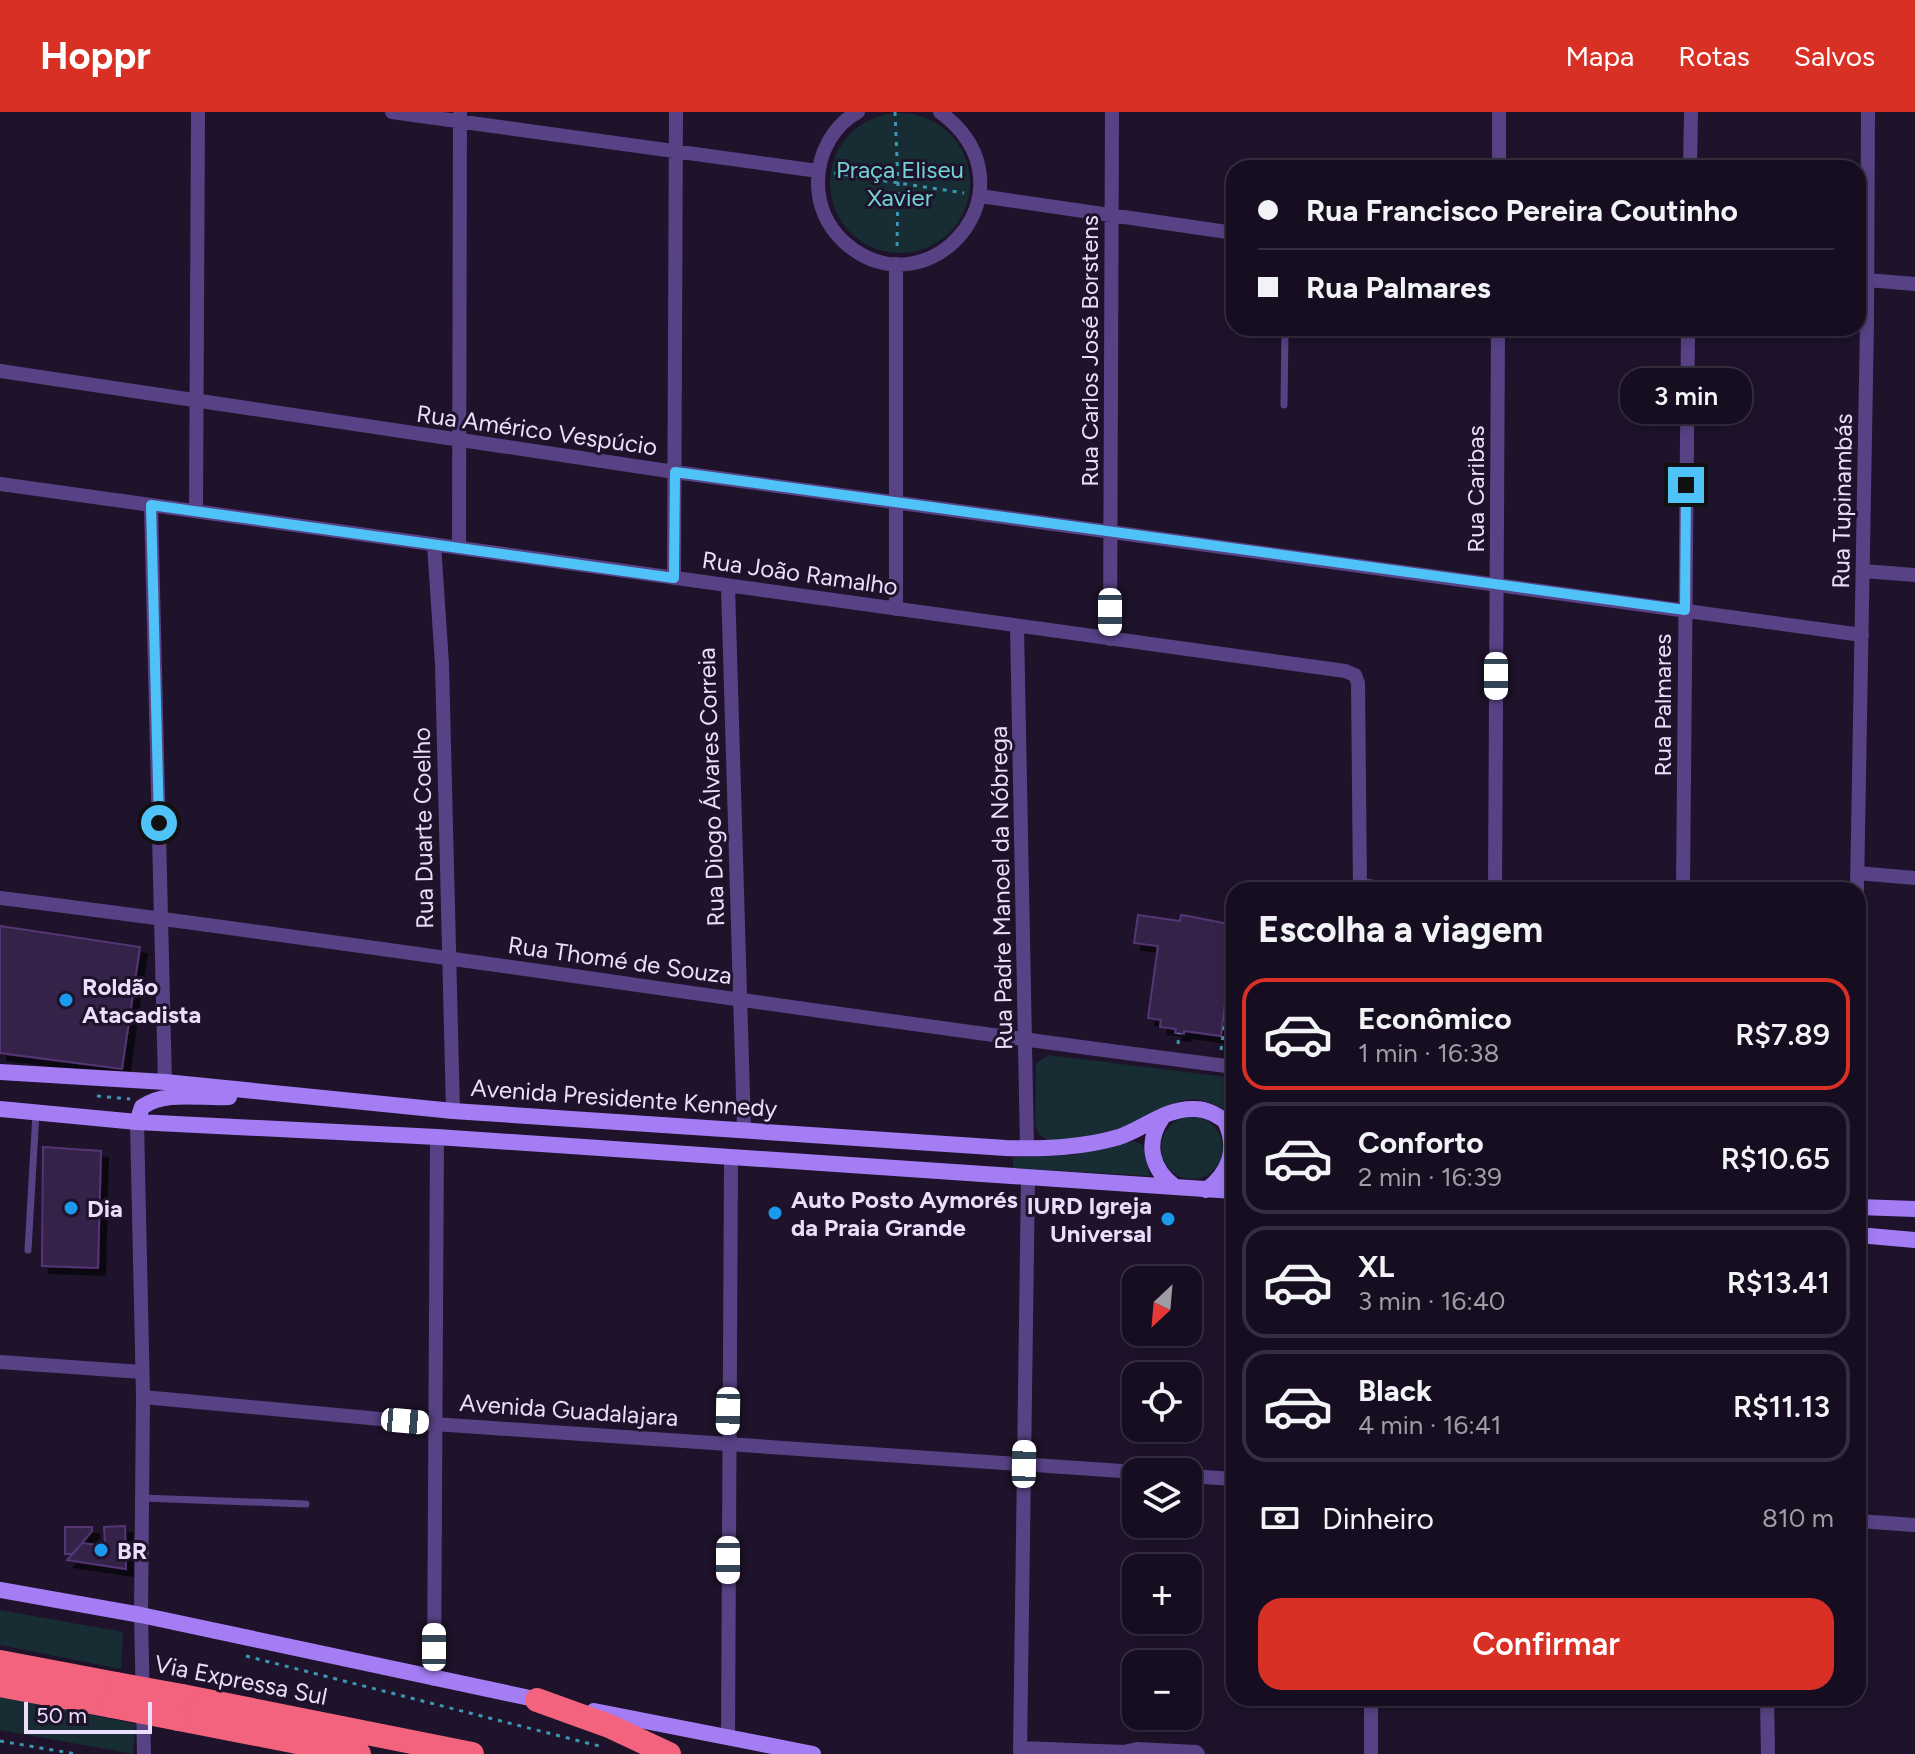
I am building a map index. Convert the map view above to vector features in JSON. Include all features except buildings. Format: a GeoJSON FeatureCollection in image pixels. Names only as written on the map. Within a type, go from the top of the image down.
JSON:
{"type":"FeatureCollection","features":[{"type":"Feature","properties":{"kind":"highway","name":"Via Expressa Sul"},"geometry":{"type":"LineString","coordinates":[[0,1662],[114,1695],[180,1708],[472,1754]]}},
{"type":"Feature","properties":{"kind":"highway","name":"Via Expressa Sul"},"geometry":{"type":"LineString","coordinates":[[0,1685],[114,1695]]}},
{"type":"Feature","properties":{"kind":"highway"},"geometry":{"type":"LineString","coordinates":[[537,1700],[616,1729],[669,1754]]}},
{"type":"Feature","properties":{"kind":"highway","name":"Via Expressa Sul"},"geometry":{"type":"LineString","coordinates":[[180,1708],[359,1754]]}},
{"type":"Feature","properties":{"kind":"main road","name":"Avenida Presidente Kennedy"},"geometry":{"type":"LineString","coordinates":[[0,1072],[165,1082],[453,1111],[1027,1148],[1073,1148],[1091,1144],[1134,1131],[1173,1112],[1193,1108],[1215,1114],[1226,1122]]}},
{"type":"Feature","properties":{"kind":"main road"},"geometry":{"type":"LineString","coordinates":[[137,1122],[142,1107],[153,1101],[236,1096],[250,1091]]}},
{"type":"Feature","properties":{"kind":"main road"},"geometry":{"type":"LineString","coordinates":[[0,1109],[137,1122],[437,1137],[1226,1191]]}},
{"type":"Feature","properties":{"kind":"main road"},"geometry":{"type":"LineString","coordinates":[[1162,1118],[1154,1134],[1154,1161],[1159,1172],[1175,1187]]}},
{"type":"Feature","properties":{"kind":"main road"},"geometry":{"type":"LineString","coordinates":[[1206,1190],[1226,1168]]}},
{"type":"Feature","properties":{"kind":"main road"},"geometry":{"type":"LineString","coordinates":[[1866,1207],[1915,1209]]}},
{"type":"Feature","properties":{"kind":"main road"},"geometry":{"type":"LineString","coordinates":[[1866,1236],[1915,1240]]}},
{"type":"Feature","properties":{"kind":"main road"},"geometry":{"type":"LineString","coordinates":[[0,1590],[141,1615],[434,1679],[813,1754]]}},
{"type":"Feature","properties":{"kind":"street"},"geometry":{"type":"LineString","coordinates":[[196,511],[198,112]]}},
{"type":"Feature","properties":{"kind":"street"},"geometry":{"type":"LineString","coordinates":[[392,112],[460,117],[818,171]]}},
{"type":"Feature","properties":{"kind":"street"},"geometry":{"type":"LineString","coordinates":[[674,578],[676,112]]}},
{"type":"Feature","properties":{"kind":"street"},"geometry":{"type":"LineString","coordinates":[[858,112],[836,130],[824,149],[818,171],[818,193],[824,215],[836,235],[853,250],[874,260],[896,264],[919,262],[941,253],[960,238],[973,219],[980,196],[980,172],[973,148],[960,128],[940,112]]}},
{"type":"Feature","properties":{"kind":"street","name":"Rua Carlos José Borstens"},"geometry":{"type":"LineString","coordinates":[[1110,639],[1112,112]]}},
{"type":"Feature","properties":{"kind":"street"},"geometry":{"type":"LineString","coordinates":[[1499,112],[1499,160]]}},
{"type":"Feature","properties":{"kind":"street"},"geometry":{"type":"LineString","coordinates":[[1690,160],[1691,112]]}},
{"type":"Feature","properties":{"kind":"street","name":"Rua Tupinambás"},"geometry":{"type":"LineString","coordinates":[[1866,290],[1868,112]]}},
{"type":"Feature","properties":{"kind":"street"},"geometry":{"type":"LineString","coordinates":[[459,547],[460,117]]}},
{"type":"Feature","properties":{"kind":"street"},"geometry":{"type":"LineString","coordinates":[[980,196],[1226,232]]}},
{"type":"Feature","properties":{"kind":"street"},"geometry":{"type":"LineString","coordinates":[[896,264],[896,609]]}},
{"type":"Feature","properties":{"kind":"street"},"geometry":{"type":"LineString","coordinates":[[1867,280],[1915,284]]}},
{"type":"Feature","properties":{"kind":"street","name":"Rua Caribas"},"geometry":{"type":"LineString","coordinates":[[1495,882],[1498,336]]}},
{"type":"Feature","properties":{"kind":"street","name":"Rua Palmares"},"geometry":{"type":"LineString","coordinates":[[1683,882],[1688,336]]}},
{"type":"Feature","properties":{"kind":"street","name":"Rua Tupinambás"},"geometry":{"type":"LineString","coordinates":[[1857,882],[1863,571],[1863,336]]}},
{"type":"Feature","properties":{"kind":"street","name":"Rua Américo Vespúcio"},"geometry":{"type":"LineString","coordinates":[[0,371],[675,472],[1862,635]]}},
{"type":"Feature","properties":{"kind":"street","name":"Rua João Ramalho"},"geometry":{"type":"LineString","coordinates":[[0,484],[1319,666],[1355,675],[1358,683],[1360,882]]}},
{"type":"Feature","properties":{"kind":"street"},"geometry":{"type":"LineString","coordinates":[[151,505],[165,1082]]}},
{"type":"Feature","properties":{"kind":"street","name":"Rua Duarte Coelho"},"geometry":{"type":"LineString","coordinates":[[434,544],[441,650],[453,1111]]}},
{"type":"Feature","properties":{"kind":"street"},"geometry":{"type":"LineString","coordinates":[[1863,571],[1915,575]]}},
{"type":"Feature","properties":{"kind":"street","name":"Rua Diogo Álvares Correia"},"geometry":{"type":"LineString","coordinates":[[728,586],[744,1130]]}},
{"type":"Feature","properties":{"kind":"street","name":"Rua Padre Manoel da Nóbrega"},"geometry":{"type":"LineString","coordinates":[[1017,626],[1027,1148]]}},
{"type":"Feature","properties":{"kind":"street"},"geometry":{"type":"LineString","coordinates":[[1857,873],[1915,878]]}},
{"type":"Feature","properties":{"kind":"street","name":"Rua Thomé de Souza"},"geometry":{"type":"LineString","coordinates":[[0,898],[448,957],[1026,1041],[1226,1066]]}},
{"type":"Feature","properties":{"kind":"street"},"geometry":{"type":"LineString","coordinates":[[137,1122],[143,1397],[141,1615],[144,1754]]}},
{"type":"Feature","properties":{"kind":"street"},"geometry":{"type":"LineString","coordinates":[[434,1679],[437,1137]]}},
{"type":"Feature","properties":{"kind":"street"},"geometry":{"type":"LineString","coordinates":[[728,1738],[731,1159]]}},
{"type":"Feature","properties":{"kind":"street"},"geometry":{"type":"LineString","coordinates":[[1028,1178],[1020,1751],[1124,1752],[1137,1749],[1198,1754]]}},
{"type":"Feature","properties":{"kind":"street"},"geometry":{"type":"LineString","coordinates":[[0,1362],[142,1372]]}},
{"type":"Feature","properties":{"kind":"street","name":"Avenida Guadalajara"},"geometry":{"type":"LineString","coordinates":[[143,1397],[434,1424],[1122,1471]]}},
{"type":"Feature","properties":{"kind":"street"},"geometry":{"type":"LineString","coordinates":[[1202,1477],[1226,1478]]}},
{"type":"Feature","properties":{"kind":"street"},"geometry":{"type":"LineString","coordinates":[[1866,1522],[1915,1525]]}},
{"type":"Feature","properties":{"kind":"street"},"geometry":{"type":"LineString","coordinates":[[1371,1706],[1371,1754]]}},
{"type":"Feature","properties":{"kind":"street"},"geometry":{"type":"LineString","coordinates":[[1767,1706],[1768,1754]]}},
{"type":"Feature","properties":{"kind":"lane"},"geometry":{"type":"LineString","coordinates":[[1284,405],[1285,336]]}},
{"type":"Feature","properties":{"kind":"lane"},"geometry":{"type":"LineString","coordinates":[[28,1250],[36,1112]]}},
{"type":"Feature","properties":{"kind":"lane"},"geometry":{"type":"LineString","coordinates":[[142,1498],[306,1504]]}},
{"type":"Feature","properties":{"kind":"path"},"geometry":{"type":"LineString","coordinates":[[895,112],[898,182],[896,264]]}},
{"type":"Feature","properties":{"kind":"path"},"geometry":{"type":"LineString","coordinates":[[818,171],[980,196]]}},
{"type":"Feature","properties":{"kind":"path"},"geometry":{"type":"LineString","coordinates":[[233,1653],[614,1750]]}},
{"type":"Feature","properties":{"kind":"path"},"geometry":{"type":"LineString","coordinates":[[0,1741],[76,1754]]}},
{"type":"Feature","properties":{"kind":"green space","name":"Praça Eliseu Xavier"},"geometry":{"type":"Polygon","coordinates":[[[900,113],[927,119],[949,134],[964,156],[970,183],[964,210],[949,232],[927,247],[900,253],[873,247],[851,232],[836,210],[830,183],[836,156],[851,134],[873,119],[900,113]]]}},
{"type":"Feature","properties":{"kind":"green space"},"geometry":{"type":"Polygon","coordinates":[[[1049,1055],[1226,1077],[1226,1112],[1211,1103],[1188,1099],[1109,1132],[1071,1140],[1047,1140],[1039,1134],[1035,1125],[1036,1063],[1049,1055]]]}},
{"type":"Feature","properties":{"kind":"green space"},"geometry":{"type":"Polygon","coordinates":[[[1192,1117],[1204,1119],[1214,1126],[1221,1136],[1221,1160],[1214,1170],[1204,1177],[1192,1179],[1180,1177],[1170,1170],[1163,1160],[1161,1148],[1163,1136],[1170,1126],[1180,1119],[1192,1117]]]}},
{"type":"Feature","properties":{"kind":"green space"},"geometry":{"type":"Polygon","coordinates":[[[1134,1141],[1143,1145],[1150,1176],[1013,1168],[1013,1157],[1072,1155],[1134,1141]]]}},
{"type":"Feature","properties":{"kind":"green space"},"geometry":{"type":"Polygon","coordinates":[[[0,1610],[123,1632],[121,1669],[0,1645],[0,1610]]]}},
{"type":"Feature","properties":{"kind":"green space"},"geometry":{"type":"Polygon","coordinates":[[[0,1696],[136,1724],[133,1754],[0,1730],[0,1696]]]}},
{"type":"Feature","properties":{"kind":"place","name":"Roldão Atacadista"},"geometry":{"type":"Point","coordinates":[66,1000]}},
{"type":"Feature","properties":{"kind":"place","name":"Dia"},"geometry":{"type":"Point","coordinates":[71,1208]}},
{"type":"Feature","properties":{"kind":"place","name":"Auto Posto Aymorés da Praia Grande"},"geometry":{"type":"Point","coordinates":[775,1213]}},
{"type":"Feature","properties":{"kind":"place","name":"IURD Igreja Universal"},"geometry":{"type":"Point","coordinates":[1168,1219]}},
{"type":"Feature","properties":{"kind":"place","name":"BR"},"geometry":{"type":"Point","coordinates":[101,1550]}},
{"type":"Feature","properties":{"kind":"route"},"geometry":{"type":"LineString","coordinates":[[159,823],[151,505],[674,578],[675,472],[1685,610],[1686,485]]}}]}
